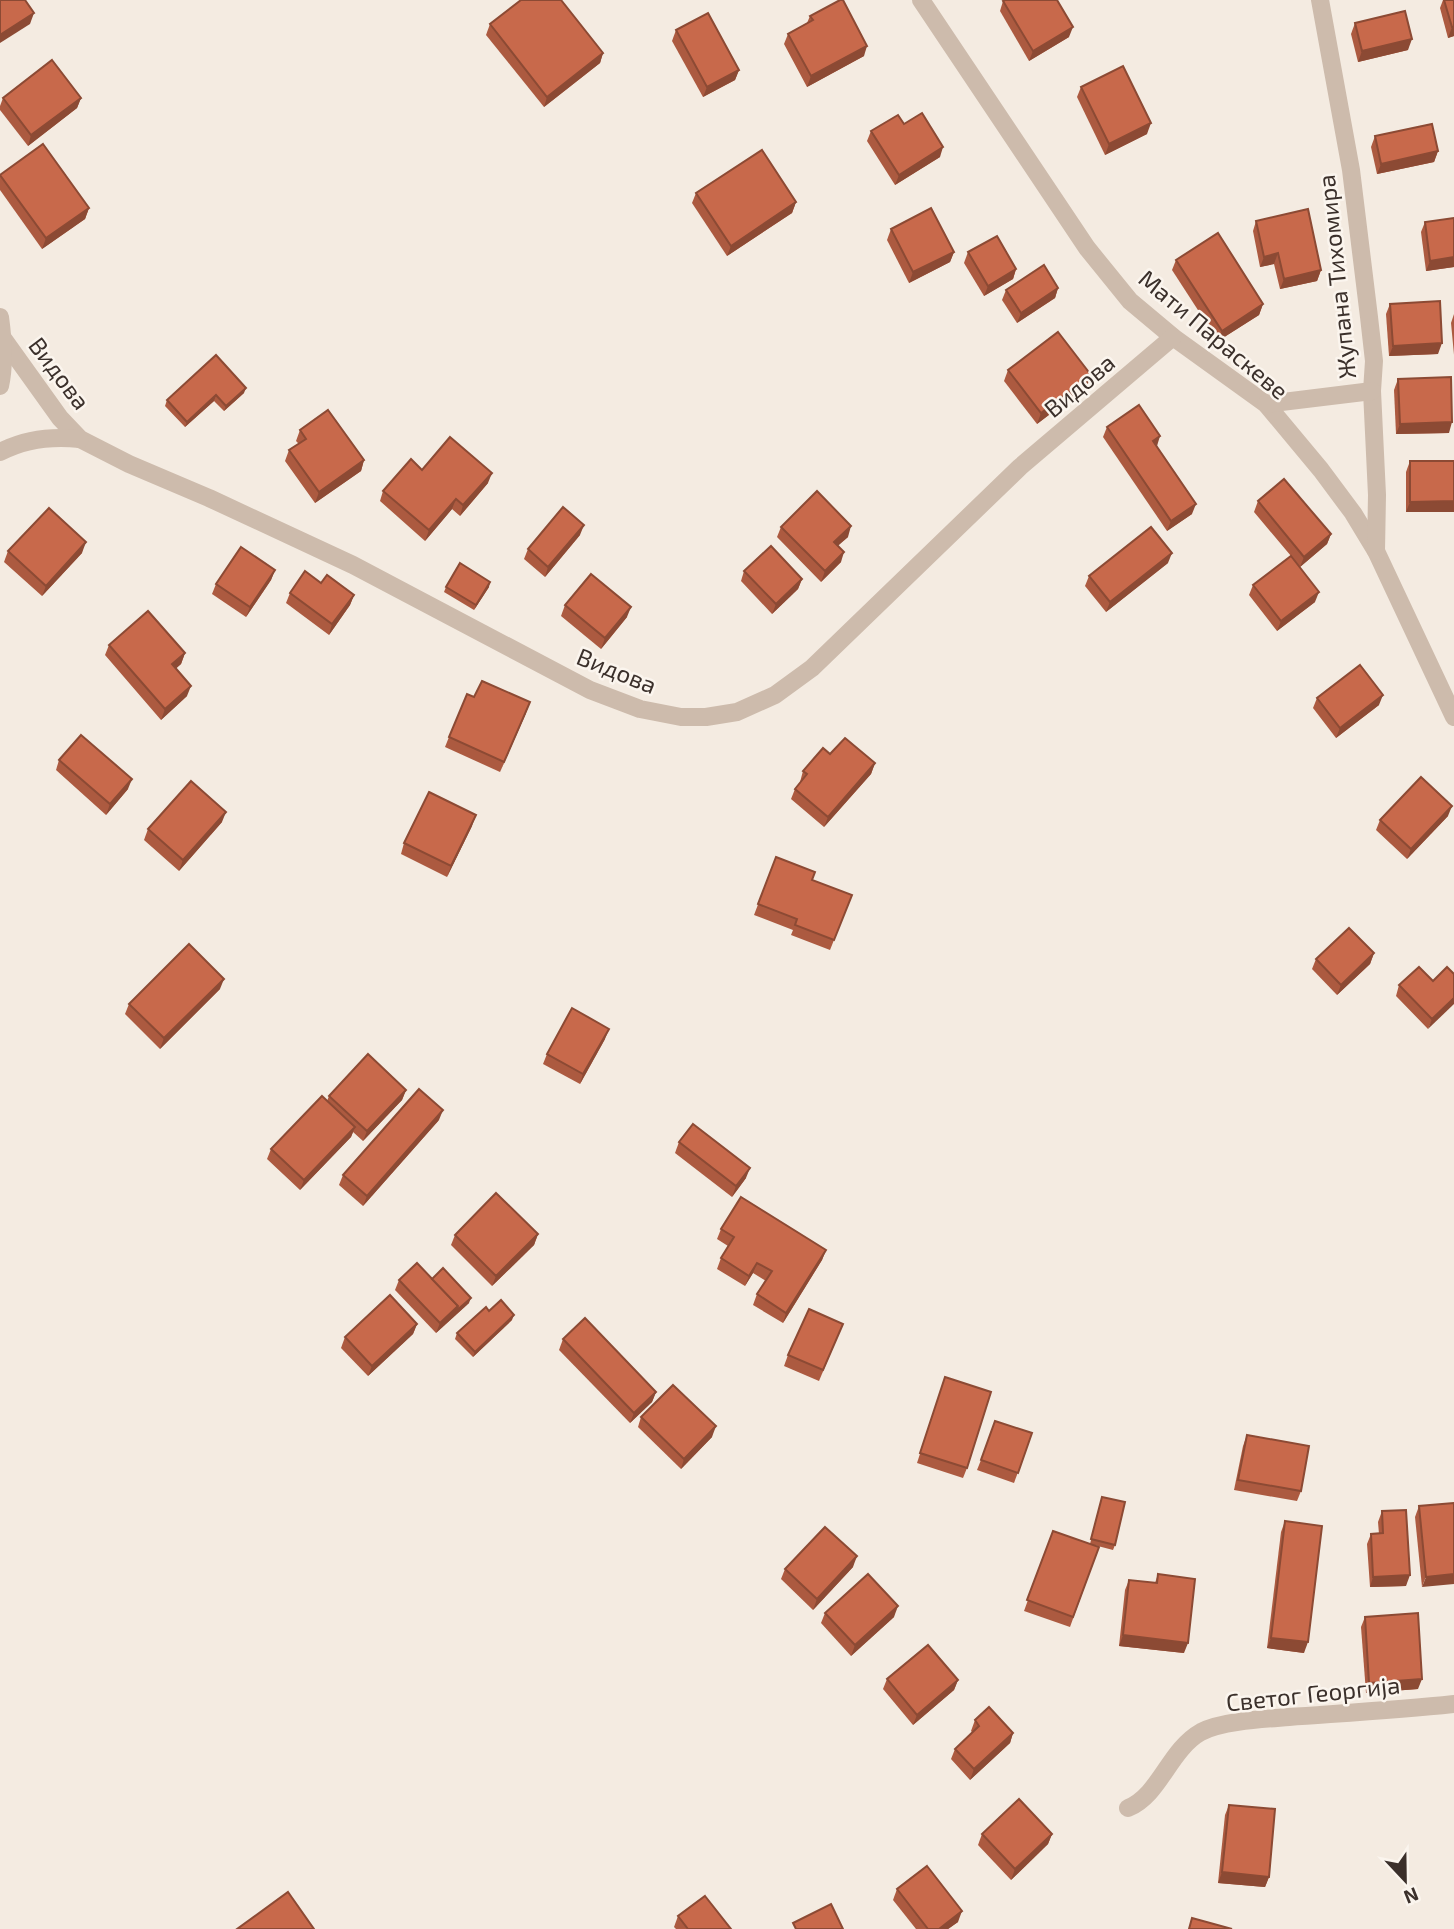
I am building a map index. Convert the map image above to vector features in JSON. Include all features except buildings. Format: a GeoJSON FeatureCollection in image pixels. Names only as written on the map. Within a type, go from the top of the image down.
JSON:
{"type":"FeatureCollection","features":[{"type":"Feature","properties":{"kind":"street","name":"Мати Параскеве"},"geometry":{"type":"LineString","coordinates":[[921,0],[1087,248],[1130,301],[1173,337],[1266,404],[1353,513],[1376,551],[1454,717]]}},
{"type":"Feature","properties":{"kind":"street","name":"Жупана Тихомира"},"geometry":{"type":"LineString","coordinates":[[1320,0],[1351,170],[1374,361],[1372,391],[1377,495],[1376,551]]}},
{"type":"Feature","properties":{"kind":"street"},"geometry":{"type":"LineString","coordinates":[[0,317],[0,386]]}},
{"type":"Feature","properties":{"kind":"street","name":"Видова"},"geometry":{"type":"LineString","coordinates":[[2,337],[60,418],[80,439]]}},
{"type":"Feature","properties":{"kind":"street","name":"Видова"},"geometry":{"type":"LineString","coordinates":[[0,452],[36,439],[80,439],[129,464],[353,565],[590,690],[640,709],[681,717],[706,717],[737,712],[775,695],[812,668],[1020,467],[1173,337]]}},
{"type":"Feature","properties":{"kind":"street"},"geometry":{"type":"LineString","coordinates":[[1266,404],[1372,391]]}},
{"type":"Feature","properties":{"kind":"street","name":"Светог Георгија"},"geometry":{"type":"LineString","coordinates":[[1128,1808],[1144,1798],[1184,1746],[1199,1733],[1214,1727],[1258,1720],[1454,1704]]}}]}
